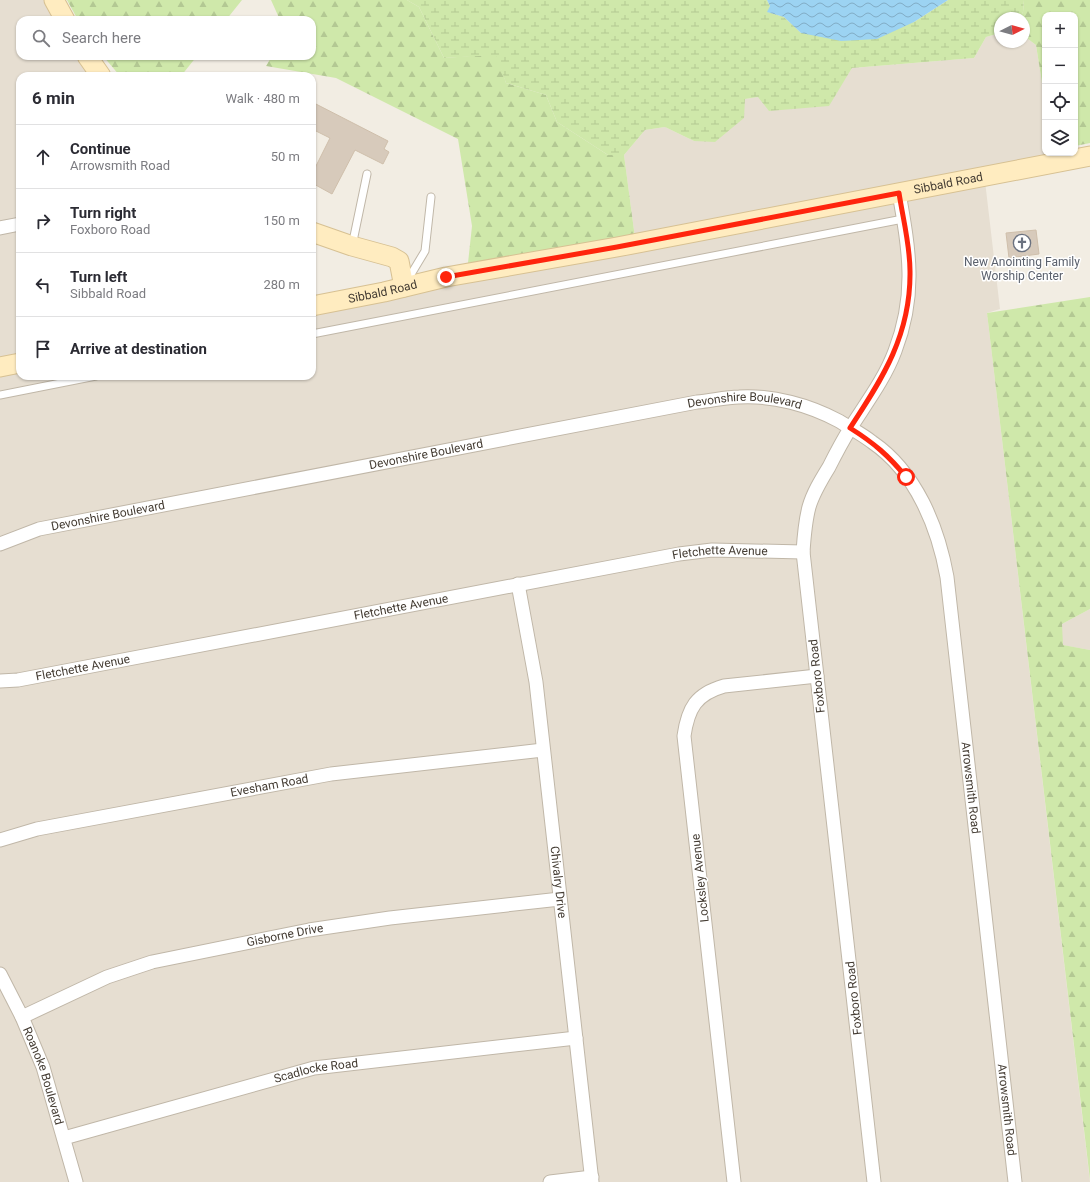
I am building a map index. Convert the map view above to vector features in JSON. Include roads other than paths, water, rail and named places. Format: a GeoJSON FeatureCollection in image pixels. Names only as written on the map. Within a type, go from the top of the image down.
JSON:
{"type":"FeatureCollection","features":[{"type":"Feature","properties":{"kind":"street"},"geometry":{"type":"LineString","coordinates":[[54,0],[63,16]]}},
{"type":"Feature","properties":{"kind":"street"},"geometry":{"type":"LineString","coordinates":[[90,60],[98,72]]}},
{"type":"Feature","properties":{"kind":"street","name":"Sibbald Road"},"geometry":{"type":"LineString","coordinates":[[316,305],[446,277],[617,247],[1090,156]]}},
{"type":"Feature","properties":{"kind":"street","name":"Foxboro Road"},"geometry":{"type":"LineString","coordinates":[[874,1182],[803,552],[805,526],[814,493],[850,428],[883,377],[896,350],[910,292],[910,271],[899,193]]}},
{"type":"Feature","properties":{"kind":"street"},"geometry":{"type":"LineString","coordinates":[[0,228],[16,225]]}},
{"type":"Feature","properties":{"kind":"street"},"geometry":{"type":"LineString","coordinates":[[316,233],[352,246],[392,257],[399,261],[404,287]]}},
{"type":"Feature","properties":{"kind":"street"},"geometry":{"type":"LineString","coordinates":[[0,367],[16,364]]}},
{"type":"Feature","properties":{"kind":"street","name":"Devonshire Boulevard"},"geometry":{"type":"LineString","coordinates":[[0,544],[40,529],[718,400],[740,397],[766,398],[791,403],[820,411],[850,428]]}},
{"type":"Feature","properties":{"kind":"street","name":"Arrowsmith Road"},"geometry":{"type":"LineString","coordinates":[[850,428],[879,447],[906,477],[922,501],[942,549],[947,577],[1015,1182]]}},
{"type":"Feature","properties":{"kind":"street","name":"Fletchette Avenue"},"geometry":{"type":"LineString","coordinates":[[0,681],[18,680],[678,554],[712,550],[803,552]]}},
{"type":"Feature","properties":{"kind":"street","name":"Chivalry Drive"},"geometry":{"type":"LineString","coordinates":[[518,584],[532,655],[592,1180]]}},
{"type":"Feature","properties":{"kind":"street","name":"Locksley Avenue"},"geometry":{"type":"LineString","coordinates":[[734,1182],[684,736],[686,722],[690,710],[699,698],[710,690],[724,686],[817,676]]}},
{"type":"Feature","properties":{"kind":"street","name":"Evesham Road"},"geometry":{"type":"LineString","coordinates":[[0,840],[37,829],[331,774],[543,750]]}},
{"type":"Feature","properties":{"kind":"street","name":"Gisborne Drive"},"geometry":{"type":"LineString","coordinates":[[22,1017],[107,977],[152,962],[310,930],[390,918],[560,899]]}},
{"type":"Feature","properties":{"kind":"street","name":"Roanoke Boulevard"},"geometry":{"type":"LineString","coordinates":[[0,974],[22,1017],[42,1067],[76,1182]]}},
{"type":"Feature","properties":{"kind":"street","name":"Scadlocke Road"},"geometry":{"type":"LineString","coordinates":[[64,1138],[307,1070],[576,1038]]}},
{"type":"Feature","properties":{"kind":"street"},"geometry":{"type":"LineString","coordinates":[[550,1182],[592,1180]]}},
{"type":"Feature","properties":{"kind":"lane"},"geometry":{"type":"LineString","coordinates":[[352,246],[368,174]]}},
{"type":"Feature","properties":{"kind":"lane"},"geometry":{"type":"LineString","coordinates":[[404,287],[425,251],[431,197]]}},
{"type":"Feature","properties":{"kind":"lane"},"geometry":{"type":"LineString","coordinates":[[316,333],[903,219]]}},
{"type":"Feature","properties":{"kind":"lane"},"geometry":{"type":"LineString","coordinates":[[0,395],[76,380]]}},
{"type":"Feature","properties":{"kind":"water"},"geometry":{"type":"Polygon","coordinates":[[[767,0],[948,0],[914,22],[877,39],[841,41],[801,33],[784,17],[767,12],[770,6],[767,0]]]}},
{"type":"Feature","properties":{"kind":"place","name":"New Anointing Family Worship Center"},"geometry":{"type":"Point","coordinates":[1022,243]}}]}
